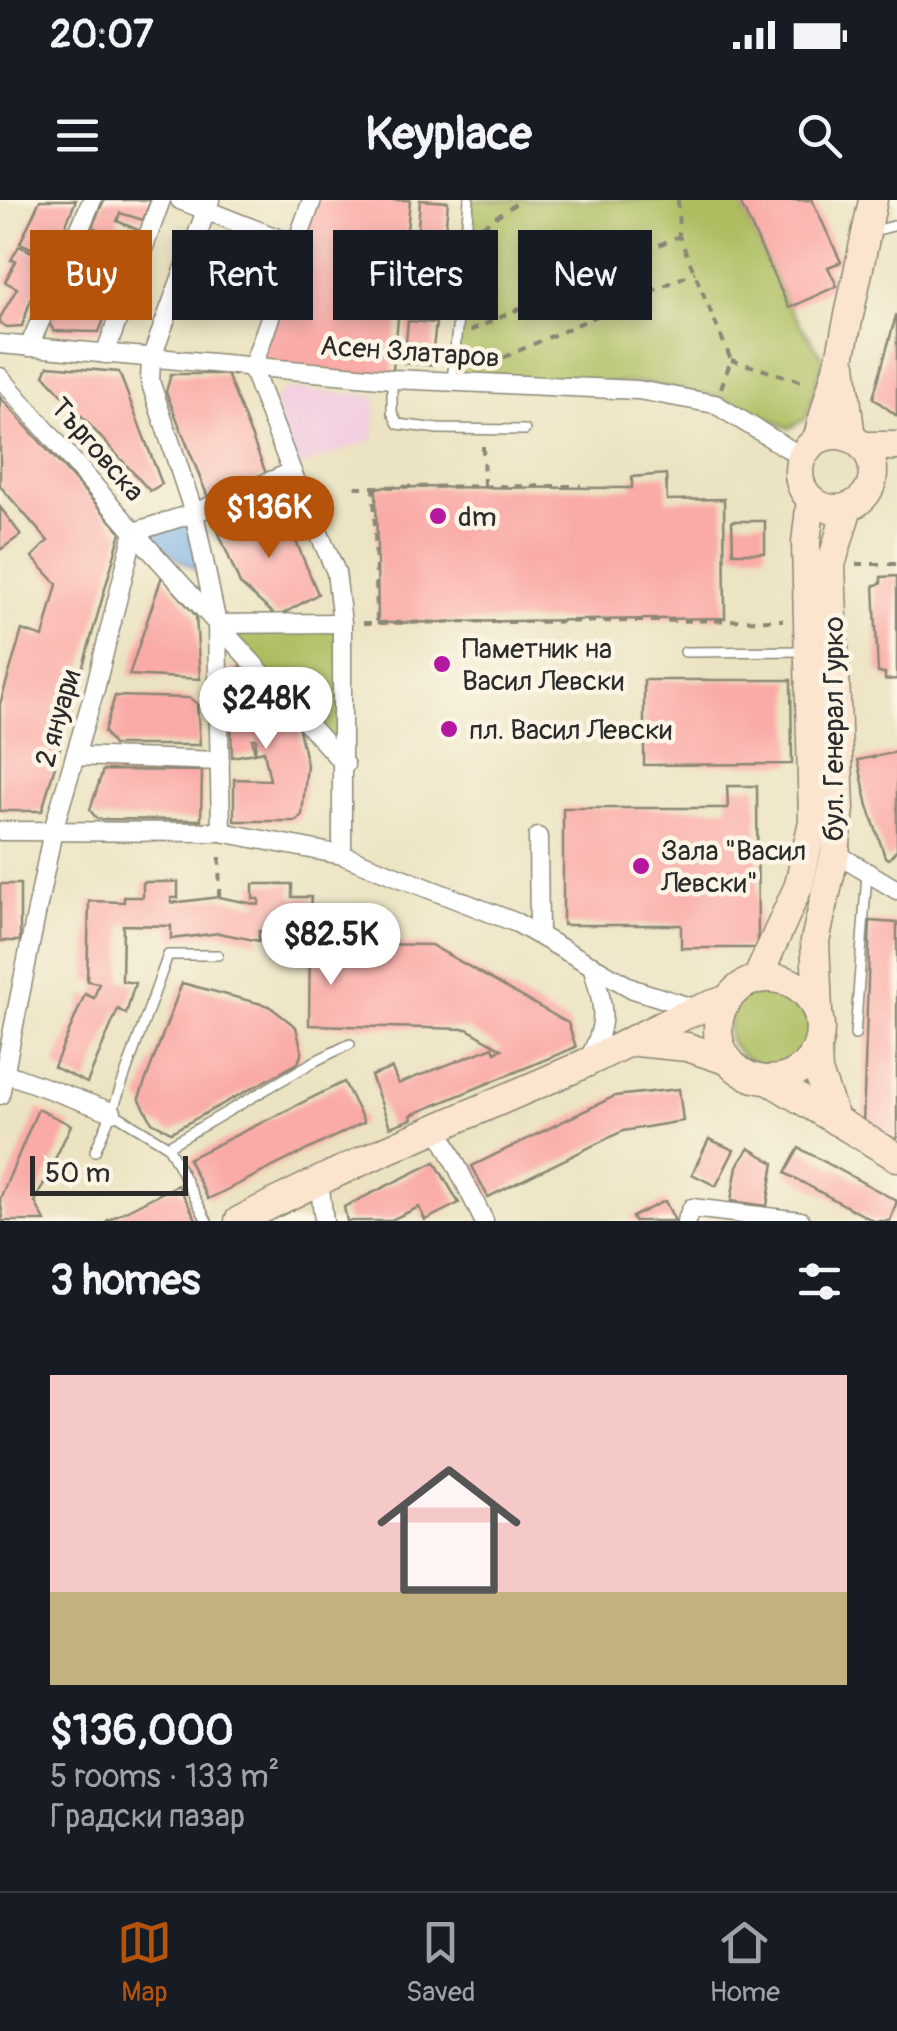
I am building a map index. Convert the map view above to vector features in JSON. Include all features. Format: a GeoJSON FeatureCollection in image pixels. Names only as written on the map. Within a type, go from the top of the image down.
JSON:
{"type":"FeatureCollection","features":[{"type":"Feature","properties":{"kind":"street"},"geometry":{"type":"LineString","coordinates":[[30,347],[92,200]]}},
{"type":"Feature","properties":{"kind":"street"},"geometry":{"type":"LineString","coordinates":[[105,354],[161,200]]}},
{"type":"Feature","properties":{"kind":"street"},"geometry":{"type":"LineString","coordinates":[[180,200],[208,205],[262,230]]}},
{"type":"Feature","properties":{"kind":"street"},"geometry":{"type":"LineString","coordinates":[[301,230],[312,200]]}},
{"type":"Feature","properties":{"kind":"street"},"geometry":{"type":"LineString","coordinates":[[873,200],[841,354],[801,484],[811,499],[828,508],[848,507],[897,463]]}},
{"type":"Feature","properties":{"kind":"street"},"geometry":{"type":"LineString","coordinates":[[208,205],[151,358],[150,381],[194,514],[217,624],[221,832]]}},
{"type":"Feature","properties":{"kind":"street"},"geometry":{"type":"LineString","coordinates":[[269,320],[252,368],[336,572],[349,624],[349,765],[342,855]]}},
{"type":"Feature","properties":{"kind":"street","name":"Асен Златаров"},"geometry":{"type":"LineString","coordinates":[[0,344],[252,368],[638,390],[715,404],[809,448]]}},
{"type":"Feature","properties":{"kind":"street"},"geometry":{"type":"LineString","coordinates":[[841,354],[857,442],[873,466],[869,488]]}},
{"type":"Feature","properties":{"kind":"street","name":"Търговска"},"geometry":{"type":"LineString","coordinates":[[0,377],[134,532],[349,765]]}},
{"type":"Feature","properties":{"kind":"street"},"geometry":{"type":"LineString","coordinates":[[809,448],[828,436],[897,446]]}},
{"type":"Feature","properties":{"kind":"street"},"geometry":{"type":"LineString","coordinates":[[134,532],[194,514],[292,472]]}},
{"type":"Feature","properties":{"kind":"street","name":"бул. Генерал Гурко"},"geometry":{"type":"LineString","coordinates":[[758,978],[799,885],[814,821],[806,542],[811,499]]}},
{"type":"Feature","properties":{"kind":"street","name":"бул. Генерал Гурко"},"geometry":{"type":"LineString","coordinates":[[818,1011],[814,941],[840,809],[832,564],[848,507]]}},
{"type":"Feature","properties":{"kind":"street","name":"2 януари"},"geometry":{"type":"LineString","coordinates":[[0,1095],[53,830],[134,532]]}},
{"type":"Feature","properties":{"kind":"street"},"geometry":{"type":"LineString","coordinates":[[217,624],[349,624]]}},
{"type":"Feature","properties":{"kind":"street"},"geometry":{"type":"LineString","coordinates":[[75,756],[220,762]]}},
{"type":"Feature","properties":{"kind":"street"},"geometry":{"type":"LineString","coordinates":[[0,831],[221,832],[342,855],[517,922],[634,989],[696,1009]]}},
{"type":"Feature","properties":{"kind":"street"},"geometry":{"type":"LineString","coordinates":[[538,837],[539,935]]}},
{"type":"Feature","properties":{"kind":"street"},"geometry":{"type":"LineString","coordinates":[[834,853],[897,890]]}},
{"type":"Feature","properties":{"kind":"street"},"geometry":{"type":"LineString","coordinates":[[586,1063],[600,1038],[603,1018],[592,965]]}},
{"type":"Feature","properties":{"kind":"street"},"geometry":{"type":"LineString","coordinates":[[239,1221],[318,1181],[635,1042],[696,1009],[726,1000],[740,986],[758,978],[787,980],[800,987],[818,1011],[818,1072],[836,1121]]}},
{"type":"Feature","properties":{"kind":"street"},"geometry":{"type":"LineString","coordinates":[[726,1000],[718,1031],[728,1060],[740,1071],[768,1080],[897,1157]]}},
{"type":"Feature","properties":{"kind":"street"},"geometry":{"type":"LineString","coordinates":[[635,1042],[687,1047],[728,1060]]}},
{"type":"Feature","properties":{"kind":"street"},"geometry":{"type":"LineString","coordinates":[[768,1080],[797,1073],[817,1050]]}},
{"type":"Feature","properties":{"kind":"street"},"geometry":{"type":"LineString","coordinates":[[5,1073],[112,1112]]}},
{"type":"Feature","properties":{"kind":"street"},"geometry":{"type":"LineString","coordinates":[[438,1128],[484,1221]]}},
{"type":"Feature","properties":{"kind":"street"},"geometry":{"type":"LineString","coordinates":[[318,1181],[324,1221]]}},
{"type":"Feature","properties":{"kind":"street"},"geometry":{"type":"LineString","coordinates":[[686,1221],[692,1208],[801,1221]]}},
{"type":"Feature","properties":{"kind":"lane"},"geometry":{"type":"LineString","coordinates":[[467,230],[470,200]]}},
{"type":"Feature","properties":{"kind":"lane"},"geometry":{"type":"LineString","coordinates":[[867,233],[897,224]]}},
{"type":"Feature","properties":{"kind":"lane"},"geometry":{"type":"LineString","coordinates":[[452,382],[458,320]]}},
{"type":"Feature","properties":{"kind":"lane"},"geometry":{"type":"LineString","coordinates":[[392,378],[392,412],[398,424],[411,428],[525,430]]}},
{"type":"Feature","properties":{"kind":"lane"},"geometry":{"type":"LineString","coordinates":[[685,652],[809,651]]}},
{"type":"Feature","properties":{"kind":"lane"},"geometry":{"type":"LineString","coordinates":[[856,1035],[867,872]]}},
{"type":"Feature","properties":{"kind":"lane"},"geometry":{"type":"LineString","coordinates":[[96,1151],[168,955],[218,955]]}},
{"type":"Feature","properties":{"kind":"lane"},"geometry":{"type":"LineString","coordinates":[[168,1146],[315,1060],[350,1044]]}},
{"type":"Feature","properties":{"kind":"lane"},"geometry":{"type":"LineString","coordinates":[[112,1112],[168,1146],[207,1221]]}},
{"type":"Feature","properties":{"kind":"path"},"geometry":{"type":"LineString","coordinates":[[477,230],[520,200]]}},
{"type":"Feature","properties":{"kind":"path"},"geometry":{"type":"LineString","coordinates":[[678,200],[679,236],[731,360],[715,404]]}},
{"type":"Feature","properties":{"kind":"path"},"geometry":{"type":"LineString","coordinates":[[457,336],[679,236]]}},
{"type":"Feature","properties":{"kind":"path"},"geometry":{"type":"LineString","coordinates":[[452,382],[695,272]]}},
{"type":"Feature","properties":{"kind":"path"},"geometry":{"type":"LineString","coordinates":[[731,360],[830,390]]}},
{"type":"Feature","properties":{"kind":"path"},"geometry":{"type":"LineString","coordinates":[[483,430],[484,486]]}},
{"type":"Feature","properties":{"kind":"path"},"geometry":{"type":"LineString","coordinates":[[374,486],[377,624]]}},
{"type":"Feature","properties":{"kind":"path"},"geometry":{"type":"LineString","coordinates":[[355,487],[580,486]]}},
{"type":"Feature","properties":{"kind":"path"},"geometry":{"type":"LineString","coordinates":[[832,564],[897,564]]}},
{"type":"Feature","properties":{"kind":"path"},"geometry":{"type":"LineString","coordinates":[[349,624],[808,620]]}},
{"type":"Feature","properties":{"kind":"path"},"geometry":{"type":"LineString","coordinates":[[219,896],[221,832]]}},
{"type":"Feature","properties":{"kind":"shaded area"},"geometry":{"type":"Polygon","coordinates":[[[285,389],[376,396],[374,439],[296,468],[273,402],[285,389]]]}},
{"type":"Feature","properties":{"kind":"green space"},"geometry":{"type":"Polygon","coordinates":[[[469,200],[739,200],[789,308],[824,359],[806,419],[789,428],[722,398],[644,383],[452,382],[458,320],[498,320],[498,230],[466,230],[469,200]]]}},
{"type":"Feature","properties":{"kind":"green space"},"geometry":{"type":"Polygon","coordinates":[[[342,623],[343,764],[217,624],[342,623]]]}},
{"type":"Feature","properties":{"kind":"green space"},"geometry":{"type":"Polygon","coordinates":[[[775,989],[809,1016],[810,1039],[800,1057],[785,1066],[767,1066],[750,1060],[736,1049],[729,1033],[731,1013],[746,992],[775,989]]]}},
{"type":"Feature","properties":{"kind":"water"},"geometry":{"type":"Polygon","coordinates":[[[194,513],[213,580],[134,532],[194,513]]]}},
{"type":"Feature","properties":{"kind":"building"},"geometry":{"type":"Polygon","coordinates":[[[40,200],[76,200],[64,230],[30,230],[30,248],[20,243],[40,200]]]}},
{"type":"Feature","properties":{"kind":"building"},"geometry":{"type":"Polygon","coordinates":[[[104,200],[151,200],[143,220],[120,213],[117,221],[138,230],[92,227],[104,200]]]}},
{"type":"Feature","properties":{"kind":"building"},"geometry":{"type":"Polygon","coordinates":[[[312,200],[410,200],[407,230],[333,230],[333,320],[398,320],[392,379],[252,368],[269,320],[313,320],[313,230],[301,230],[312,200]]]}},
{"type":"Feature","properties":{"kind":"building"},"geometry":{"type":"Polygon","coordinates":[[[420,200],[448,202],[445,230],[418,230],[420,200]]]}},
{"type":"Feature","properties":{"kind":"building"},"geometry":{"type":"Polygon","coordinates":[[[739,200],[812,200],[841,262],[828,267],[837,286],[789,308],[739,200]]]}},
{"type":"Feature","properties":{"kind":"building"},"geometry":{"type":"Polygon","coordinates":[[[19,246],[30,251],[30,302],[22,326],[7,327],[0,323],[0,318],[17,288],[5,282],[16,261],[11,260],[19,246]]]}},
{"type":"Feature","properties":{"kind":"building"},"geometry":{"type":"Polygon","coordinates":[[[897,317],[897,416],[873,398],[897,317]]]}},
{"type":"Feature","properties":{"kind":"building"},"geometry":{"type":"Polygon","coordinates":[[[47,320],[104,320],[99,332],[54,331],[47,320]]]}},
{"type":"Feature","properties":{"kind":"building"},"geometry":{"type":"Polygon","coordinates":[[[408,321],[436,323],[431,365],[404,363],[408,321]]]}},
{"type":"Feature","properties":{"kind":"building"},"geometry":{"type":"Polygon","coordinates":[[[48,366],[119,372],[162,484],[150,491],[44,375],[48,366]]]}},
{"type":"Feature","properties":{"kind":"building"},"geometry":{"type":"Polygon","coordinates":[[[171,374],[227,374],[267,476],[209,500],[166,392],[171,374]]]}},
{"type":"Feature","properties":{"kind":"building"},"geometry":{"type":"Polygon","coordinates":[[[0,397],[121,532],[42,811],[0,811],[0,704],[22,630],[43,637],[57,584],[32,557],[48,541],[0,486],[0,397]]]}},
{"type":"Feature","properties":{"kind":"building"},"geometry":{"type":"Polygon","coordinates":[[[666,474],[667,500],[724,499],[725,618],[378,623],[376,487],[632,488],[632,477],[666,474]]]}},
{"type":"Feature","properties":{"kind":"building"},"geometry":{"type":"Polygon","coordinates":[[[281,505],[318,594],[277,617],[240,584],[218,531],[281,505]]]}},
{"type":"Feature","properties":{"kind":"building"},"geometry":{"type":"Polygon","coordinates":[[[0,507],[21,535],[0,550],[0,507]]]}},
{"type":"Feature","properties":{"kind":"building"},"geometry":{"type":"Polygon","coordinates":[[[732,521],[765,521],[765,553],[733,553],[732,521]]]}},
{"type":"Feature","properties":{"kind":"building"},"geometry":{"type":"Polygon","coordinates":[[[162,576],[196,616],[200,679],[129,675],[162,576]]]}},
{"type":"Feature","properties":{"kind":"building"},"geometry":{"type":"Polygon","coordinates":[[[897,576],[897,679],[885,680],[885,673],[878,673],[874,585],[881,584],[881,577],[897,576]]]}},
{"type":"Feature","properties":{"kind":"building"},"geometry":{"type":"Polygon","coordinates":[[[246,664],[298,725],[307,765],[302,815],[296,821],[234,821],[234,779],[270,780],[264,751],[255,753],[232,757],[230,673],[246,664]]]}},
{"type":"Feature","properties":{"kind":"building"},"geometry":{"type":"Polygon","coordinates":[[[644,680],[791,680],[792,764],[644,765],[644,680]]]}},
{"type":"Feature","properties":{"kind":"building"},"geometry":{"type":"Polygon","coordinates":[[[115,696],[189,698],[197,703],[200,745],[113,745],[104,732],[115,696]]]}},
{"type":"Feature","properties":{"kind":"building"},"geometry":{"type":"Polygon","coordinates":[[[897,752],[897,849],[889,859],[868,806],[858,760],[897,752]]]}},
{"type":"Feature","properties":{"kind":"building"},"geometry":{"type":"Polygon","coordinates":[[[103,770],[202,771],[201,820],[97,819],[90,810],[103,770]]]}},
{"type":"Feature","properties":{"kind":"building","name":"Зала \"Васил Левски\""},"geometry":{"type":"Polygon","coordinates":[[[727,786],[757,786],[758,948],[681,948],[681,925],[563,925],[563,808],[728,808],[727,786]]]}},
{"type":"Feature","properties":{"kind":"building"},"geometry":{"type":"Polygon","coordinates":[[[143,882],[178,882],[178,898],[171,898],[171,903],[219,897],[259,905],[259,899],[253,899],[253,884],[292,884],[292,897],[311,897],[310,908],[371,910],[373,944],[431,945],[568,1023],[576,1047],[390,1127],[371,1076],[392,1068],[398,1084],[493,1047],[495,1052],[502,1049],[467,1029],[309,1025],[310,932],[259,931],[259,941],[219,933],[171,939],[171,926],[123,925],[122,981],[135,983],[126,1014],[118,1009],[87,1083],[54,1067],[85,994],[94,998],[99,983],[87,981],[89,901],[124,902],[124,897],[143,897],[143,882]]]}},
{"type":"Feature","properties":{"kind":"building"},"geometry":{"type":"Polygon","coordinates":[[[0,884],[20,884],[20,941],[0,941],[0,884]]]}},
{"type":"Feature","properties":{"kind":"building"},"geometry":{"type":"Polygon","coordinates":[[[870,921],[897,923],[897,1140],[863,1124],[870,921]]]}},
{"type":"Feature","properties":{"kind":"building"},"geometry":{"type":"Polygon","coordinates":[[[182,983],[269,1006],[296,1027],[302,1052],[298,1063],[171,1132],[152,1122],[139,1098],[182,983]]]}},
{"type":"Feature","properties":{"kind":"building"},"geometry":{"type":"Polygon","coordinates":[[[344,1082],[364,1122],[208,1199],[188,1159],[344,1082]]]}},
{"type":"Feature","properties":{"kind":"building"},"geometry":{"type":"Polygon","coordinates":[[[679,1089],[683,1121],[623,1131],[488,1197],[472,1166],[615,1096],[679,1089]]]}},
{"type":"Feature","properties":{"kind":"building"},"geometry":{"type":"Polygon","coordinates":[[[38,1109],[71,1125],[35,1202],[45,1221],[0,1221],[0,1199],[38,1109]]]}},
{"type":"Feature","properties":{"kind":"building"},"geometry":{"type":"Polygon","coordinates":[[[709,1139],[734,1150],[716,1186],[692,1174],[709,1139]]]}},
{"type":"Feature","properties":{"kind":"building"},"geometry":{"type":"Polygon","coordinates":[[[749,1148],[774,1163],[767,1206],[731,1201],[737,1166],[749,1148]]]}},
{"type":"Feature","properties":{"kind":"building"},"geometry":{"type":"Polygon","coordinates":[[[799,1148],[897,1201],[890,1221],[874,1221],[785,1173],[799,1148]]]}},
{"type":"Feature","properties":{"kind":"building"},"geometry":{"type":"Polygon","coordinates":[[[435,1162],[459,1203],[425,1220],[419,1207],[389,1221],[347,1221],[344,1207],[435,1162]]]}},
{"type":"Feature","properties":{"kind":"building"},"geometry":{"type":"Polygon","coordinates":[[[178,1185],[197,1221],[106,1221],[157,1195],[178,1185]]]}},
{"type":"Feature","properties":{"kind":"building"},"geometry":{"type":"Polygon","coordinates":[[[665,1201],[675,1221],[634,1221],[632,1217],[665,1201]]]}},
{"type":"Feature","properties":{"kind":"place","name":"dm"},"geometry":{"type":"Point","coordinates":[438,516]}},
{"type":"Feature","properties":{"kind":"place","name":"Паметник на Васил Левски"},"geometry":{"type":"Point","coordinates":[442,664]}},
{"type":"Feature","properties":{"kind":"place","name":"пл. Васил Левски"},"geometry":{"type":"Point","coordinates":[449,729]}},
{"type":"Feature","properties":{"kind":"place","name":"Зала \"Васил Левски\""},"geometry":{"type":"Point","coordinates":[641,866]}}]}
